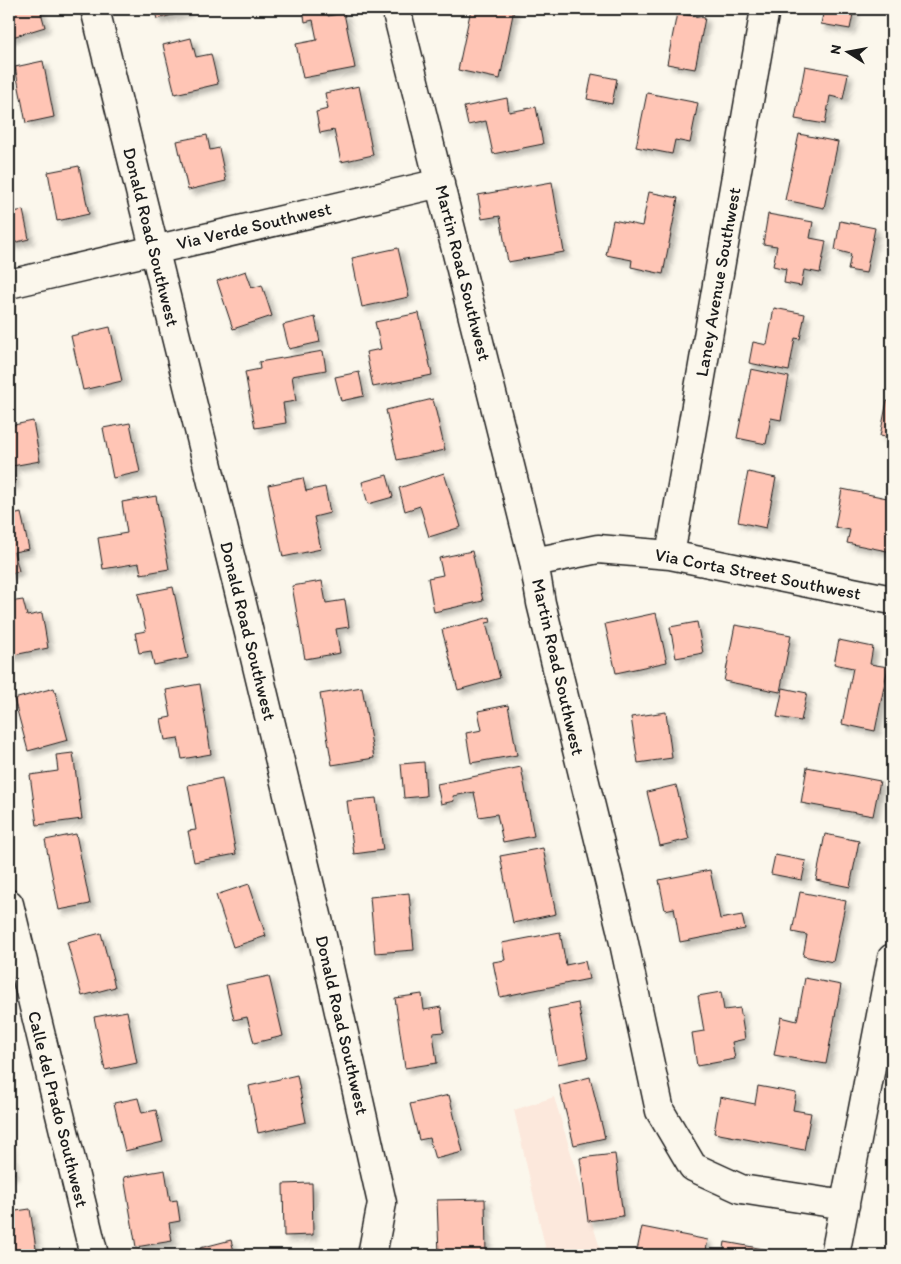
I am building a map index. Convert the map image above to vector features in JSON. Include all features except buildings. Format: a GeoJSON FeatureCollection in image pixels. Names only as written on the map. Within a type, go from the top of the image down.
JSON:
{"type":"FeatureCollection","features":[{"type":"Feature","properties":{"kind":"street","name":"Donald Road Southwest"},"geometry":{"type":"LineString","coordinates":[[94,9],[320,926],[382,1203],[372,1255]]}},
{"type":"Feature","properties":{"kind":"street","name":"Martin Road Southwest"},"geometry":{"type":"LineString","coordinates":[[396,9],[534,562],[541,603],[621,929],[660,1111],[693,1167],[740,1189],[845,1205]]}},
{"type":"Feature","properties":{"kind":"street","name":"Laney Avenue Southwest"},"geometry":{"type":"LineString","coordinates":[[670,555],[765,9]]}},
{"type":"Feature","properties":{"kind":"street","name":"Via Verde Southwest"},"geometry":{"type":"LineString","coordinates":[[9,284],[440,183]]}},
{"type":"Feature","properties":{"kind":"street","name":"Via Corta Street Southwest"},"geometry":{"type":"LineString","coordinates":[[534,562],[598,549],[670,555],[892,600]]}},
{"type":"Feature","properties":{"kind":"street","name":"Calle del Prado Southwest"},"geometry":{"type":"LineString","coordinates":[[9,904],[17,977],[94,1255]]}},
{"type":"Feature","properties":{"kind":"street"},"geometry":{"type":"LineString","coordinates":[[835,1255],[892,958]]}},
{"type":"Feature","properties":{"kind":"shaded area"},"geometry":{"type":"Polygon","coordinates":[[[554,1097],[602,1255],[547,1255],[514,1110],[554,1097]]]}}]}
